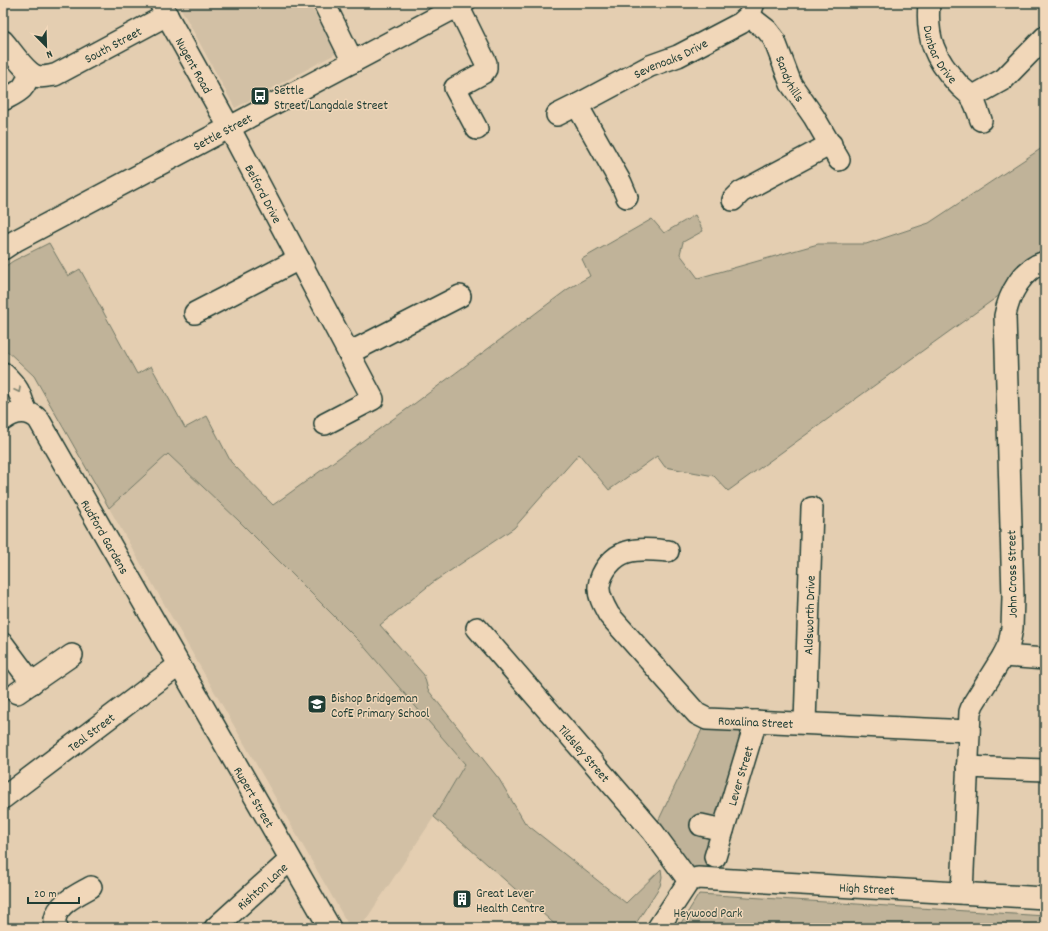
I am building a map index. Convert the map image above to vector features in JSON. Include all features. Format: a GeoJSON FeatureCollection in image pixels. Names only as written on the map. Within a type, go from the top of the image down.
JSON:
{"type":"FeatureCollection","features":[{"type":"Feature","properties":{"kind":"street"},"geometry":{"type":"LineString","coordinates":[[324,3],[353,62]]}},
{"type":"Feature","properties":{"kind":"street","name":"Dunbar Drive"},"geometry":{"type":"LineString","coordinates":[[929,3],[928,19],[930,40],[940,62],[958,84],[972,97],[981,120]]}},
{"type":"Feature","properties":{"kind":"street"},"geometry":{"type":"LineString","coordinates":[[461,5],[486,63],[486,68],[483,73],[455,88],[477,129]]}},
{"type":"Feature","properties":{"kind":"street","name":"Settle Street"},"geometry":{"type":"LineString","coordinates":[[6,241],[229,127],[461,5]]}},
{"type":"Feature","properties":{"kind":"street","name":"South Street"},"geometry":{"type":"LineString","coordinates":[[29,72],[36,76],[45,77],[55,75],[164,9]]}},
{"type":"Feature","properties":{"kind":"street","name":"Nugent Road"},"geometry":{"type":"LineString","coordinates":[[164,9],[229,127]]}},
{"type":"Feature","properties":{"kind":"street","name":"Sevenoaks Drive"},"geometry":{"type":"LineString","coordinates":[[557,114],[578,105],[650,66],[678,56],[741,23],[752,9]]}},
{"type":"Feature","properties":{"kind":"street","name":"Sandyhills"},"geometry":{"type":"LineString","coordinates":[[733,200],[754,177],[835,152],[814,117],[791,84],[774,39],[752,9]]}},
{"type":"Feature","properties":{"kind":"street"},"geometry":{"type":"LineString","coordinates":[[3,41],[29,72],[25,86],[20,91],[3,100]]}},
{"type":"Feature","properties":{"kind":"street"},"geometry":{"type":"LineString","coordinates":[[972,97],[1004,79],[1043,43]]}},
{"type":"Feature","properties":{"kind":"street"},"geometry":{"type":"LineString","coordinates":[[578,105],[623,172],[627,197]]}},
{"type":"Feature","properties":{"kind":"street","name":"Belford Drive"},"geometry":{"type":"LineString","coordinates":[[229,127],[372,399],[325,424]]}},
{"type":"Feature","properties":{"kind":"street"},"geometry":{"type":"LineString","coordinates":[[195,313],[299,259]]}},
{"type":"Feature","properties":{"kind":"street","name":"John Cross Street"},"geometry":{"type":"LineString","coordinates":[[962,893],[970,712],[973,704],[1009,644],[1012,628],[1013,597],[1005,316],[1012,291],[1023,277],[1038,264],[1045,262]]}},
{"type":"Feature","properties":{"kind":"street"},"geometry":{"type":"LineString","coordinates":[[349,353],[460,296]]}},
{"type":"Feature","properties":{"kind":"street"},"geometry":{"type":"LineString","coordinates":[[3,373],[16,385],[22,397],[26,412],[12,415],[3,420]]}},
{"type":"Feature","properties":{"kind":"street","name":"Rudford Gardens"},"geometry":{"type":"LineString","coordinates":[[26,412],[35,415],[39,420],[179,666]]}},
{"type":"Feature","properties":{"kind":"street","name":"Aldsworth Drive"},"geometry":{"type":"LineString","coordinates":[[805,723],[812,508]]}},
{"type":"Feature","properties":{"kind":"street","name":"Roxalina Street"},"geometry":{"type":"LineString","coordinates":[[668,551],[638,550],[627,552],[611,561],[603,574],[599,586],[602,601],[609,615],[697,714],[707,719],[969,731]]}},
{"type":"Feature","properties":{"kind":"street","name":"Tildsley Street"},"geometry":{"type":"LineString","coordinates":[[477,628],[653,832],[689,882]]}},
{"type":"Feature","properties":{"kind":"street"},"geometry":{"type":"LineString","coordinates":[[3,644],[24,688],[72,655]]}},
{"type":"Feature","properties":{"kind":"street"},"geometry":{"type":"LineString","coordinates":[[1003,656],[1045,659]]}},
{"type":"Feature","properties":{"kind":"street","name":"Teal Street"},"geometry":{"type":"LineString","coordinates":[[3,798],[179,666]]}},
{"type":"Feature","properties":{"kind":"street","name":"Rupert Street"},"geometry":{"type":"LineString","coordinates":[[179,666],[330,928]]}},
{"type":"Feature","properties":{"kind":"street","name":"Lever Street"},"geometry":{"type":"LineString","coordinates":[[715,857],[756,721]]}},
{"type":"Feature","properties":{"kind":"street"},"geometry":{"type":"LineString","coordinates":[[967,767],[1045,770]]}},
{"type":"Feature","properties":{"kind":"street"},"geometry":{"type":"LineString","coordinates":[[701,825],[723,830]]}},
{"type":"Feature","properties":{"kind":"street","name":"Rishton Lane"},"geometry":{"type":"LineString","coordinates":[[215,928],[290,860]]}},
{"type":"Feature","properties":{"kind":"street","name":"High Street"},"geometry":{"type":"LineString","coordinates":[[689,882],[698,878],[708,878],[1045,898]]}},
{"type":"Feature","properties":{"kind":"street"},"geometry":{"type":"LineString","coordinates":[[658,928],[689,882]]}},
{"type":"Feature","properties":{"kind":"street"},"geometry":{"type":"LineString","coordinates":[[57,928],[54,920],[58,910],[91,887]]}},
{"type":"Feature","properties":{"kind":"shaded area"},"geometry":{"type":"Polygon","coordinates":[[[178,3],[309,3],[337,53],[235,108],[178,3]]]}},
{"type":"Feature","properties":{"kind":"shaded area","name":"Bishop Bridgeman CofE Primary School"},"geometry":{"type":"Polygon","coordinates":[[[168,453],[238,520],[361,643],[465,764],[434,817],[361,927],[349,926],[109,508],[168,453]]]}},
{"type":"Feature","properties":{"kind":"green space"},"geometry":{"type":"Polygon","coordinates":[[[1045,144],[1045,253],[1004,292],[728,491],[714,476],[665,467],[657,456],[609,490],[579,454],[514,528],[432,583],[380,625],[424,675],[428,690],[499,779],[525,823],[626,903],[661,869],[662,877],[660,886],[633,928],[559,928],[434,817],[465,764],[361,643],[238,520],[168,454],[109,508],[34,376],[3,347],[3,268],[13,261],[49,243],[68,276],[80,269],[137,374],[151,366],[185,428],[207,416],[231,462],[273,505],[414,404],[568,289],[590,276],[582,259],[652,219],[664,233],[695,215],[703,231],[683,242],[680,254],[698,278],[818,244],[866,244],[929,223],[1042,148],[1045,144]]]}},
{"type":"Feature","properties":{"kind":"green space"},"geometry":{"type":"Polygon","coordinates":[[[707,719],[756,721],[708,878],[689,881],[653,832],[707,719]]]}},
{"type":"Feature","properties":{"kind":"green space","name":"Heywood Park"},"geometry":{"type":"Polygon","coordinates":[[[699,894],[1045,916],[1045,928],[678,928],[699,894]]]}},
{"type":"Feature","properties":{"kind":"place","name":"Settle Street/Langdale Street"},"geometry":{"type":"Point","coordinates":[260,96]}},
{"type":"Feature","properties":{"kind":"place","name":"Bishop Bridgeman CofE Primary School"},"geometry":{"type":"Point","coordinates":[317,704]}},
{"type":"Feature","properties":{"kind":"place","name":"Great Lever Health Centre"},"geometry":{"type":"Point","coordinates":[462,899]}}]}
